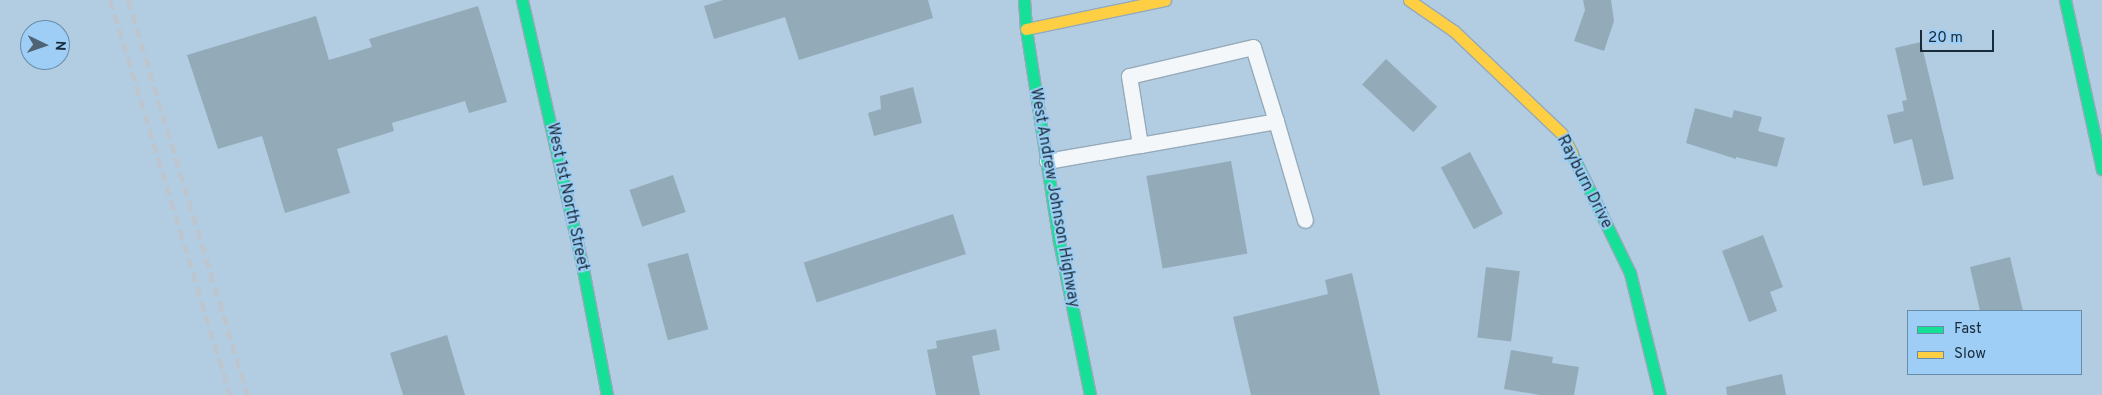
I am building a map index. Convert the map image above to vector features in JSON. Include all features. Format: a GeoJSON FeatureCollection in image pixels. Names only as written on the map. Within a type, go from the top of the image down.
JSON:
{"type":"FeatureCollection","features":[{"type":"Feature","properties":{"kind":"street","name":"West 1st North Street"},"geometry":{"type":"LineString","coordinates":[[522,0],[539,67],[582,264],[607,395]]}},
{"type":"Feature","properties":{"kind":"street","name":"West Andrew Johnson Highway"},"geometry":{"type":"LineString","coordinates":[[1024,0],[1026,28],[1059,241],[1090,395]]}},
{"type":"Feature","properties":{"kind":"street"},"geometry":{"type":"LineString","coordinates":[[1026,28],[1166,0]]}},
{"type":"Feature","properties":{"kind":"street","name":"Rayburn Drive"},"geometry":{"type":"LineString","coordinates":[[1409,0],[1454,31],[1562,134],[1630,273],[1660,395]]}},
{"type":"Feature","properties":{"kind":"street"},"geometry":{"type":"LineString","coordinates":[[2065,0],[2102,169]]}},
{"type":"Feature","properties":{"kind":"lane"},"geometry":{"type":"LineString","coordinates":[[1140,145],[1129,76],[1253,47],[1305,220]]}},
{"type":"Feature","properties":{"kind":"lane"},"geometry":{"type":"LineString","coordinates":[[1047,161],[1276,121]]}},
{"type":"Feature","properties":{"kind":"building"},"geometry":{"type":"Polygon","coordinates":[[[723,0],[928,0],[933,18],[799,60],[785,17],[714,39],[704,6],[723,0]]]}},
{"type":"Feature","properties":{"kind":"building"},"geometry":{"type":"Polygon","coordinates":[[[1583,0],[1611,0],[1614,21],[1604,51],[1574,41],[1585,10],[1583,0]]]}},
{"type":"Feature","properties":{"kind":"building"},"geometry":{"type":"Polygon","coordinates":[[[478,6],[507,102],[469,113],[465,101],[392,123],[394,131],[337,149],[350,193],[285,213],[262,136],[218,149],[187,55],[316,16],[329,60],[372,47],[369,39],[478,6]]]}},
{"type":"Feature","properties":{"kind":"building"},"geometry":{"type":"Polygon","coordinates":[[[1921,42],[1954,179],[1923,186],[1912,139],[1894,144],[1887,115],[1904,111],[1902,101],[1907,100],[1895,48],[1921,42]]]}},
{"type":"Feature","properties":{"kind":"building"},"geometry":{"type":"Polygon","coordinates":[[[1386,59],[1437,107],[1413,132],[1362,85],[1386,59]]]}},
{"type":"Feature","properties":{"kind":"building"},"geometry":{"type":"Polygon","coordinates":[[[913,87],[922,123],[874,136],[868,113],[881,109],[880,96],[913,87]]]}},
{"type":"Feature","properties":{"kind":"building"},"geometry":{"type":"Polygon","coordinates":[[[1695,108],[1732,118],[1734,110],[1762,117],[1758,131],[1785,138],[1777,167],[1736,157],[1736,159],[1686,143],[1695,108]]]}},
{"type":"Feature","properties":{"kind":"building"},"geometry":{"type":"Polygon","coordinates":[[[1470,152],[1503,214],[1474,229],[1441,167],[1470,152]]]}},
{"type":"Feature","properties":{"kind":"building"},"geometry":{"type":"Polygon","coordinates":[[[1231,161],[1247,254],[1163,269],[1146,176],[1231,161]]]}},
{"type":"Feature","properties":{"kind":"building"},"geometry":{"type":"Polygon","coordinates":[[[673,175],[686,212],[642,227],[630,190],[673,175]]]}},
{"type":"Feature","properties":{"kind":"building"},"geometry":{"type":"Polygon","coordinates":[[[953,214],[966,254],[817,302],[804,263],[953,214]]]}},
{"type":"Feature","properties":{"kind":"building"},"geometry":{"type":"Polygon","coordinates":[[[1763,235],[1783,287],[1770,292],[1777,311],[1749,322],[1722,251],[1763,235]]]}},
{"type":"Feature","properties":{"kind":"building"},"geometry":{"type":"Polygon","coordinates":[[[688,253],[708,329],[668,340],[647,264],[688,253]]]}},
{"type":"Feature","properties":{"kind":"building"},"geometry":{"type":"Polygon","coordinates":[[[2010,257],[2023,310],[1980,310],[1970,267],[2010,257]]]}},
{"type":"Feature","properties":{"kind":"building"},"geometry":{"type":"Polygon","coordinates":[[[1486,267],[1520,271],[1511,342],[1477,337],[1486,267]]]}},
{"type":"Feature","properties":{"kind":"building"},"geometry":{"type":"Polygon","coordinates":[[[1352,273],[1380,395],[1251,395],[1233,317],[1328,294],[1325,280],[1352,273]]]}},
{"type":"Feature","properties":{"kind":"building"},"geometry":{"type":"Polygon","coordinates":[[[996,329],[1000,350],[972,356],[980,395],[936,395],[927,350],[937,348],[936,341],[996,329]]]}},
{"type":"Feature","properties":{"kind":"building"},"geometry":{"type":"Polygon","coordinates":[[[447,335],[465,395],[403,395],[390,353],[447,335]]]}},
{"type":"Feature","properties":{"kind":"building"},"geometry":{"type":"Polygon","coordinates":[[[1511,350],[1553,357],[1552,363],[1579,367],[1574,395],[1540,395],[1504,389],[1511,350]]]}},
{"type":"Feature","properties":{"kind":"building"},"geometry":{"type":"Polygon","coordinates":[[[1782,374],[1786,395],[1727,395],[1726,387],[1782,374]]]}},
{"type":"Feature","properties":{"kind":"railway"},"geometry":{"type":"LineString","coordinates":[[110,0],[230,395]]}},
{"type":"Feature","properties":{"kind":"railway"},"geometry":{"type":"LineString","coordinates":[[128,0],[247,395]]}},
{"type":"Feature","properties":{"kind":"traffic: fast"},"geometry":{"type":"LineString","coordinates":[[522,0],[582,264],[607,395]]}},
{"type":"Feature","properties":{"kind":"traffic: fast"},"geometry":{"type":"LineString","coordinates":[[1024,0],[1026,29],[1059,241],[1090,395]]}},
{"type":"Feature","properties":{"kind":"traffic: fast"},"geometry":{"type":"LineString","coordinates":[[2065,0],[2102,169]]}},
{"type":"Feature","properties":{"kind":"traffic: fast"},"geometry":{"type":"LineString","coordinates":[[1572,154],[1630,273],[1660,395]]}},
{"type":"Feature","properties":{"kind":"traffic: slow"},"geometry":{"type":"LineString","coordinates":[[1026,29],[1165,0]]}},
{"type":"Feature","properties":{"kind":"traffic: slow"},"geometry":{"type":"LineString","coordinates":[[1409,0],[1454,31],[1562,134],[1572,154]]}}]}
